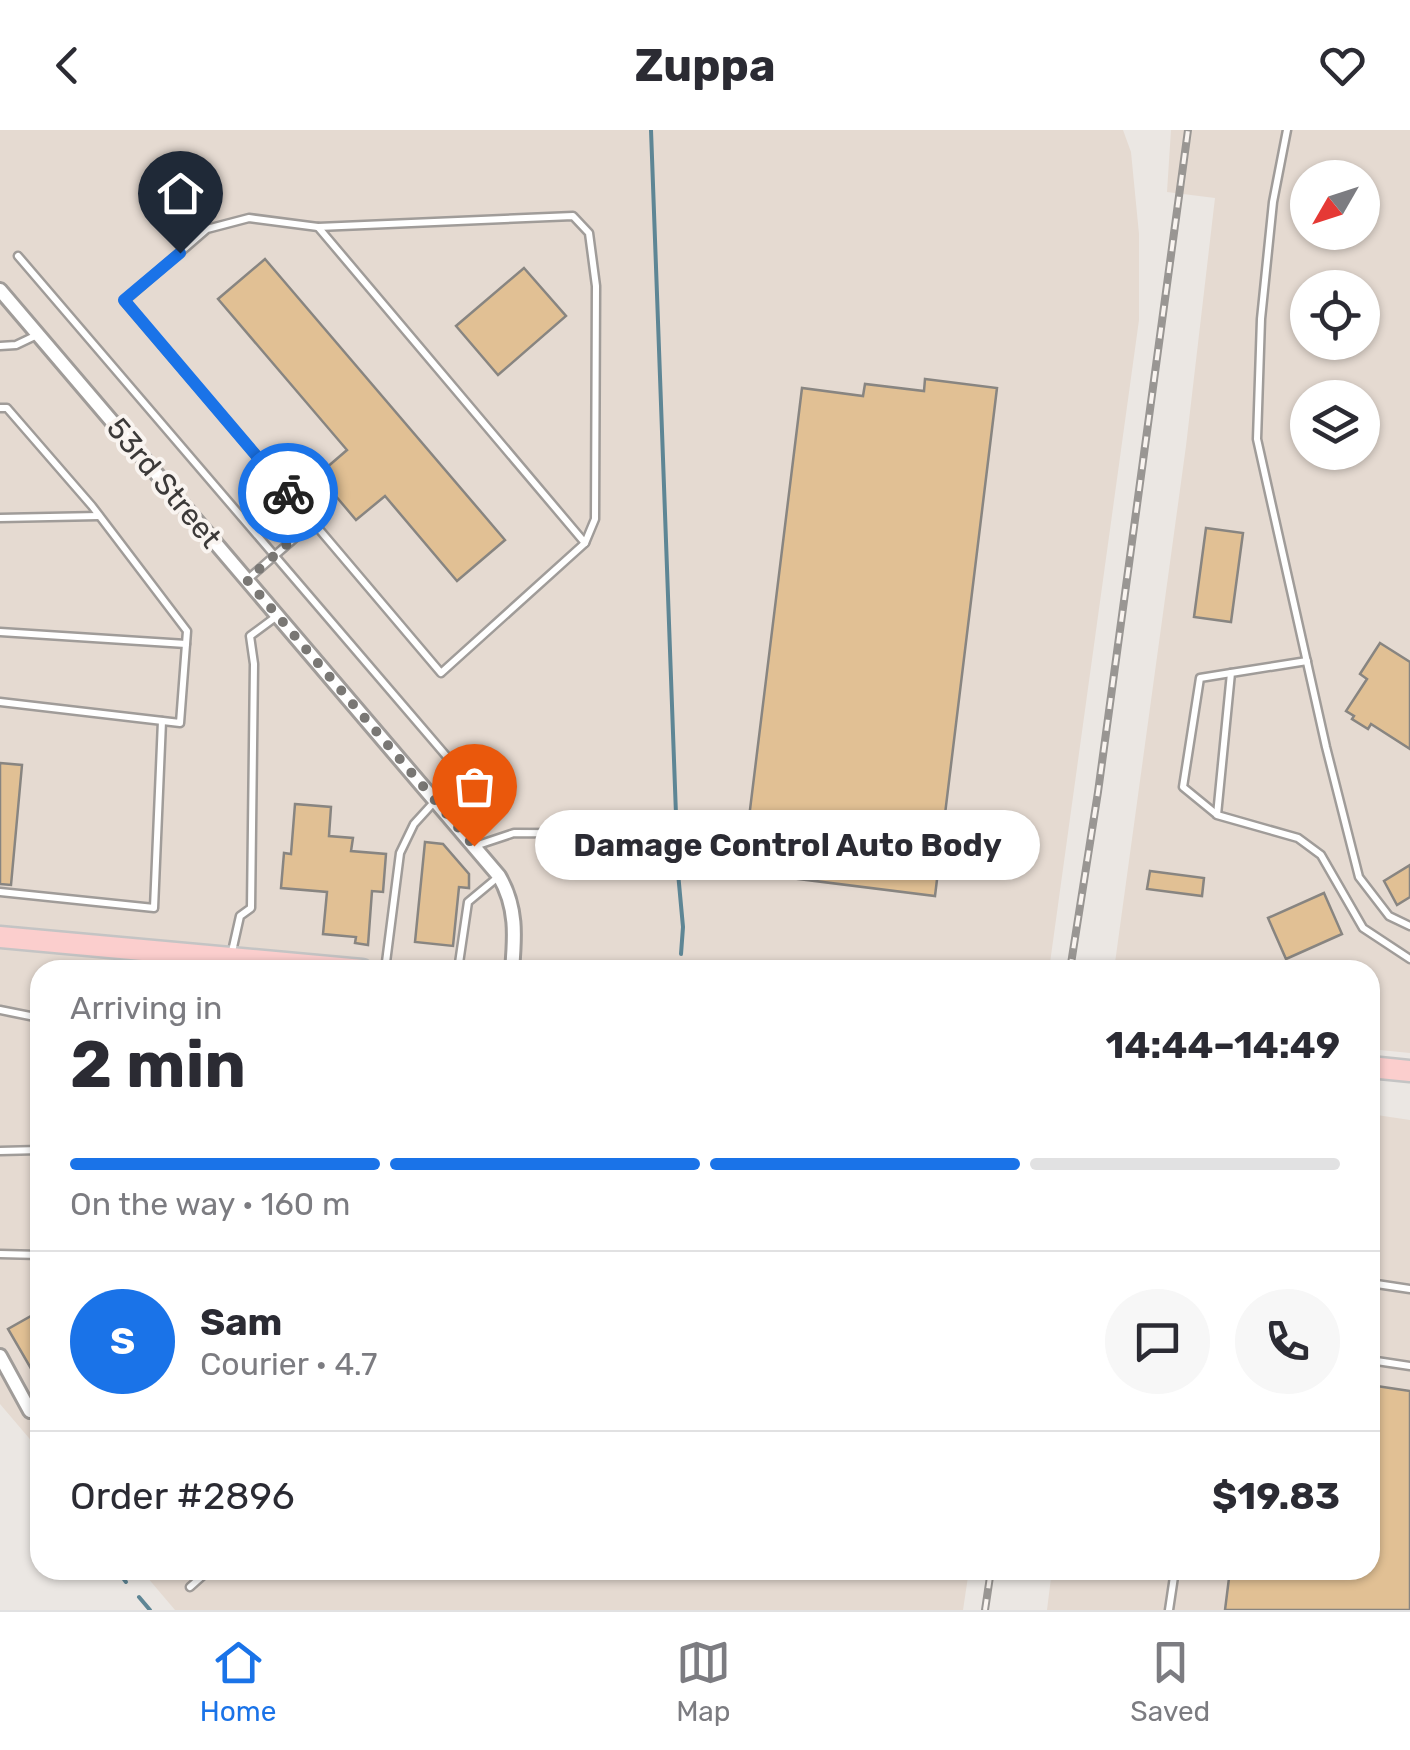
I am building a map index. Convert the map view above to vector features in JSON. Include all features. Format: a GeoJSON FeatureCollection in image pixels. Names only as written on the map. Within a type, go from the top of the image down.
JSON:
{"type":"FeatureCollection","features":[{"type":"Feature","properties":{"kind":"main road"},"geometry":{"type":"LineString","coordinates":[[0,937],[253,960]]}},
{"type":"Feature","properties":{"kind":"main road"},"geometry":{"type":"LineString","coordinates":[[1380,1068],[1410,1071]]}},
{"type":"Feature","properties":{"kind":"street","name":"53rd Street"},"geometry":{"type":"LineString","coordinates":[[0,290],[499,876],[507,889],[515,923],[513,960]]}},
{"type":"Feature","properties":{"kind":"street"},"geometry":{"type":"LineString","coordinates":[[0,937],[0,952]]}},
{"type":"Feature","properties":{"kind":"street"},"geometry":{"type":"LineString","coordinates":[[0,1356],[30,1411]]}},
{"type":"Feature","properties":{"kind":"lane"},"geometry":{"type":"LineString","coordinates":[[1287,130],[1274,202],[1261,319],[1257,439],[1359,877],[1389,916],[1410,926]]}},
{"type":"Feature","properties":{"kind":"lane"},"geometry":{"type":"LineString","coordinates":[[574,216],[588,233],[596,286],[596,519],[585,544],[441,672],[124,300],[207,229],[249,218],[318,227],[574,216]]}},
{"type":"Feature","properties":{"kind":"lane"},"geometry":{"type":"LineString","coordinates":[[318,227],[585,544]]}},
{"type":"Feature","properties":{"kind":"lane"},"geometry":{"type":"LineString","coordinates":[[18,256],[490,806]]}},
{"type":"Feature","properties":{"kind":"lane"},"geometry":{"type":"LineString","coordinates":[[0,346],[16,345],[38,335]]}},
{"type":"Feature","properties":{"kind":"lane"},"geometry":{"type":"LineString","coordinates":[[0,408],[6,408],[100,516],[187,630],[180,723],[0,702]]}},
{"type":"Feature","properties":{"kind":"lane"},"geometry":{"type":"LineString","coordinates":[[0,518],[100,516]]}},
{"type":"Feature","properties":{"kind":"lane"},"geometry":{"type":"LineString","coordinates":[[247,580],[312,522]]}},
{"type":"Feature","properties":{"kind":"lane"},"geometry":{"type":"LineString","coordinates":[[231,958],[240,916],[250,908],[254,664],[250,636],[278,616]]}},
{"type":"Feature","properties":{"kind":"lane"},"geometry":{"type":"LineString","coordinates":[[0,632],[186,644]]}},
{"type":"Feature","properties":{"kind":"lane"},"geometry":{"type":"LineString","coordinates":[[1307,661],[1200,678],[1183,787],[1217,814],[1298,838],[1321,854],[1363,928],[1410,959]]}},
{"type":"Feature","properties":{"kind":"lane"},"geometry":{"type":"LineString","coordinates":[[1217,814],[1231,673]]}},
{"type":"Feature","properties":{"kind":"lane"},"geometry":{"type":"LineString","coordinates":[[0,892],[154,908],[162,721]]}},
{"type":"Feature","properties":{"kind":"lane"},"geometry":{"type":"LineString","coordinates":[[386,960],[400,853],[414,824],[435,801]]}},
{"type":"Feature","properties":{"kind":"lane"},"geometry":{"type":"LineString","coordinates":[[474,846],[514,833],[718,834],[756,843]]}},
{"type":"Feature","properties":{"kind":"lane"},"geometry":{"type":"LineString","coordinates":[[459,960],[468,902],[499,876]]}},
{"type":"Feature","properties":{"kind":"lane"},"geometry":{"type":"LineString","coordinates":[[0,1010],[30,1016]]}},
{"type":"Feature","properties":{"kind":"lane"},"geometry":{"type":"LineString","coordinates":[[0,1151],[30,1150]]}},
{"type":"Feature","properties":{"kind":"lane"},"geometry":{"type":"LineString","coordinates":[[0,1254],[30,1255]]}},
{"type":"Feature","properties":{"kind":"lane"},"geometry":{"type":"LineString","coordinates":[[1380,1284],[1410,1288]]}},
{"type":"Feature","properties":{"kind":"lane"},"geometry":{"type":"LineString","coordinates":[[1380,1362],[1410,1366]]}},
{"type":"Feature","properties":{"kind":"lane"},"geometry":{"type":"LineString","coordinates":[[190,1587],[198,1580]]}},
{"type":"Feature","properties":{"kind":"lane"},"geometry":{"type":"LineString","coordinates":[[1169,1610],[1174,1580]]}},
{"type":"Feature","properties":{"kind":"shaded area"},"geometry":{"type":"Polygon","coordinates":[[[0,130],[1123,130],[1131,152],[1139,234],[1139,320],[1050,960],[30,960],[30,1439],[0,1404],[0,130]]]}},
{"type":"Feature","properties":{"kind":"shaded area"},"geometry":{"type":"Polygon","coordinates":[[[1171,130],[1410,130],[1410,1053],[1380,1050],[1380,960],[1115,960],[1186,446],[1215,198],[1167,192],[1171,130]]]}},
{"type":"Feature","properties":{"kind":"shaded area"},"geometry":{"type":"Polygon","coordinates":[[[1380,1116],[1410,1120],[1410,1610],[1047,1610],[1051,1580],[1380,1580],[1380,1116]]]}},
{"type":"Feature","properties":{"kind":"shaded area"},"geometry":{"type":"Polygon","coordinates":[[[150,1580],[968,1580],[963,1610],[175,1610],[150,1580]]]}},
{"type":"Feature","properties":{"kind":"building"},"geometry":{"type":"Polygon","coordinates":[[[265,259],[505,540],[457,581],[385,496],[356,520],[318,475],[347,450],[218,299],[265,259]]]}},
{"type":"Feature","properties":{"kind":"building"},"geometry":{"type":"Polygon","coordinates":[[[524,268],[566,316],[498,375],[456,326],[524,268]]]}},
{"type":"Feature","properties":{"kind":"building"},"geometry":{"type":"Polygon","coordinates":[[[925,379],[997,388],[935,896],[743,872],[746,848],[757,850],[763,844],[760,837],[747,834],[802,388],[863,396],[865,384],[924,391],[925,379]]]}},
{"type":"Feature","properties":{"kind":"building"},"geometry":{"type":"Polygon","coordinates":[[[1206,528],[1243,533],[1231,622],[1194,617],[1206,528]]]}},
{"type":"Feature","properties":{"kind":"building"},"geometry":{"type":"Polygon","coordinates":[[[1380,643],[1410,662],[1410,749],[1371,724],[1368,729],[1346,711],[1367,679],[1360,674],[1380,643]]]}},
{"type":"Feature","properties":{"kind":"building"},"geometry":{"type":"Polygon","coordinates":[[[0,763],[22,765],[11,885],[0,884],[0,763]]]}},
{"type":"Feature","properties":{"kind":"building"},"geometry":{"type":"Polygon","coordinates":[[[295,804],[331,807],[329,836],[353,838],[351,851],[386,854],[383,892],[372,891],[368,945],[355,943],[356,937],[323,934],[327,892],[281,888],[284,853],[291,854],[295,804]]]}},
{"type":"Feature","properties":{"kind":"building"},"geometry":{"type":"Polygon","coordinates":[[[425,842],[443,844],[469,874],[469,888],[459,887],[453,946],[415,942],[425,842]]]}},
{"type":"Feature","properties":{"kind":"building"},"geometry":{"type":"Polygon","coordinates":[[[1410,865],[1410,897],[1397,905],[1384,881],[1410,865]]]}},
{"type":"Feature","properties":{"kind":"building"},"geometry":{"type":"Polygon","coordinates":[[[1150,871],[1204,878],[1202,896],[1147,889],[1150,871]]]}},
{"type":"Feature","properties":{"kind":"building"},"geometry":{"type":"Polygon","coordinates":[[[1324,893],[1342,934],[1286,959],[1268,918],[1324,893]]]}},
{"type":"Feature","properties":{"kind":"building"},"geometry":{"type":"Polygon","coordinates":[[[30,1317],[30,1367],[8,1329],[30,1317]]]}},
{"type":"Feature","properties":{"kind":"building"},"geometry":{"type":"Polygon","coordinates":[[[1380,1386],[1410,1391],[1410,1610],[1225,1610],[1229,1580],[1380,1580],[1380,1386]]]}},
{"type":"Feature","properties":{"kind":"waterway"},"geometry":{"type":"LineString","coordinates":[[651,130],[676,815]]}},
{"type":"Feature","properties":{"kind":"waterway"},"geometry":{"type":"LineString","coordinates":[[676,851],[683,927],[681,954]]}},
{"type":"Feature","properties":{"kind":"waterway"},"geometry":{"type":"LineString","coordinates":[[139,1597],[150,1610]]}},
{"type":"Feature","properties":{"kind":"railway"},"geometry":{"type":"LineString","coordinates":[[1072,960],[1188,130]]}},
{"type":"Feature","properties":{"kind":"railway"},"geometry":{"type":"LineString","coordinates":[[985,1610],[990,1580]]}},
{"type":"Feature","properties":{"kind":"way so far"},"geometry":{"type":"LineString","coordinates":[[288,493],[312,522],[247,580],[474,846]]}},
{"type":"Feature","properties":{"kind":"place","name":"Damage Control Auto Body"},"geometry":{"type":"Point","coordinates":[474,846]}},
{"type":"Feature","properties":{"kind":"route"},"geometry":{"type":"LineString","coordinates":[[180,253],[124,300],[288,493]]}}]}
